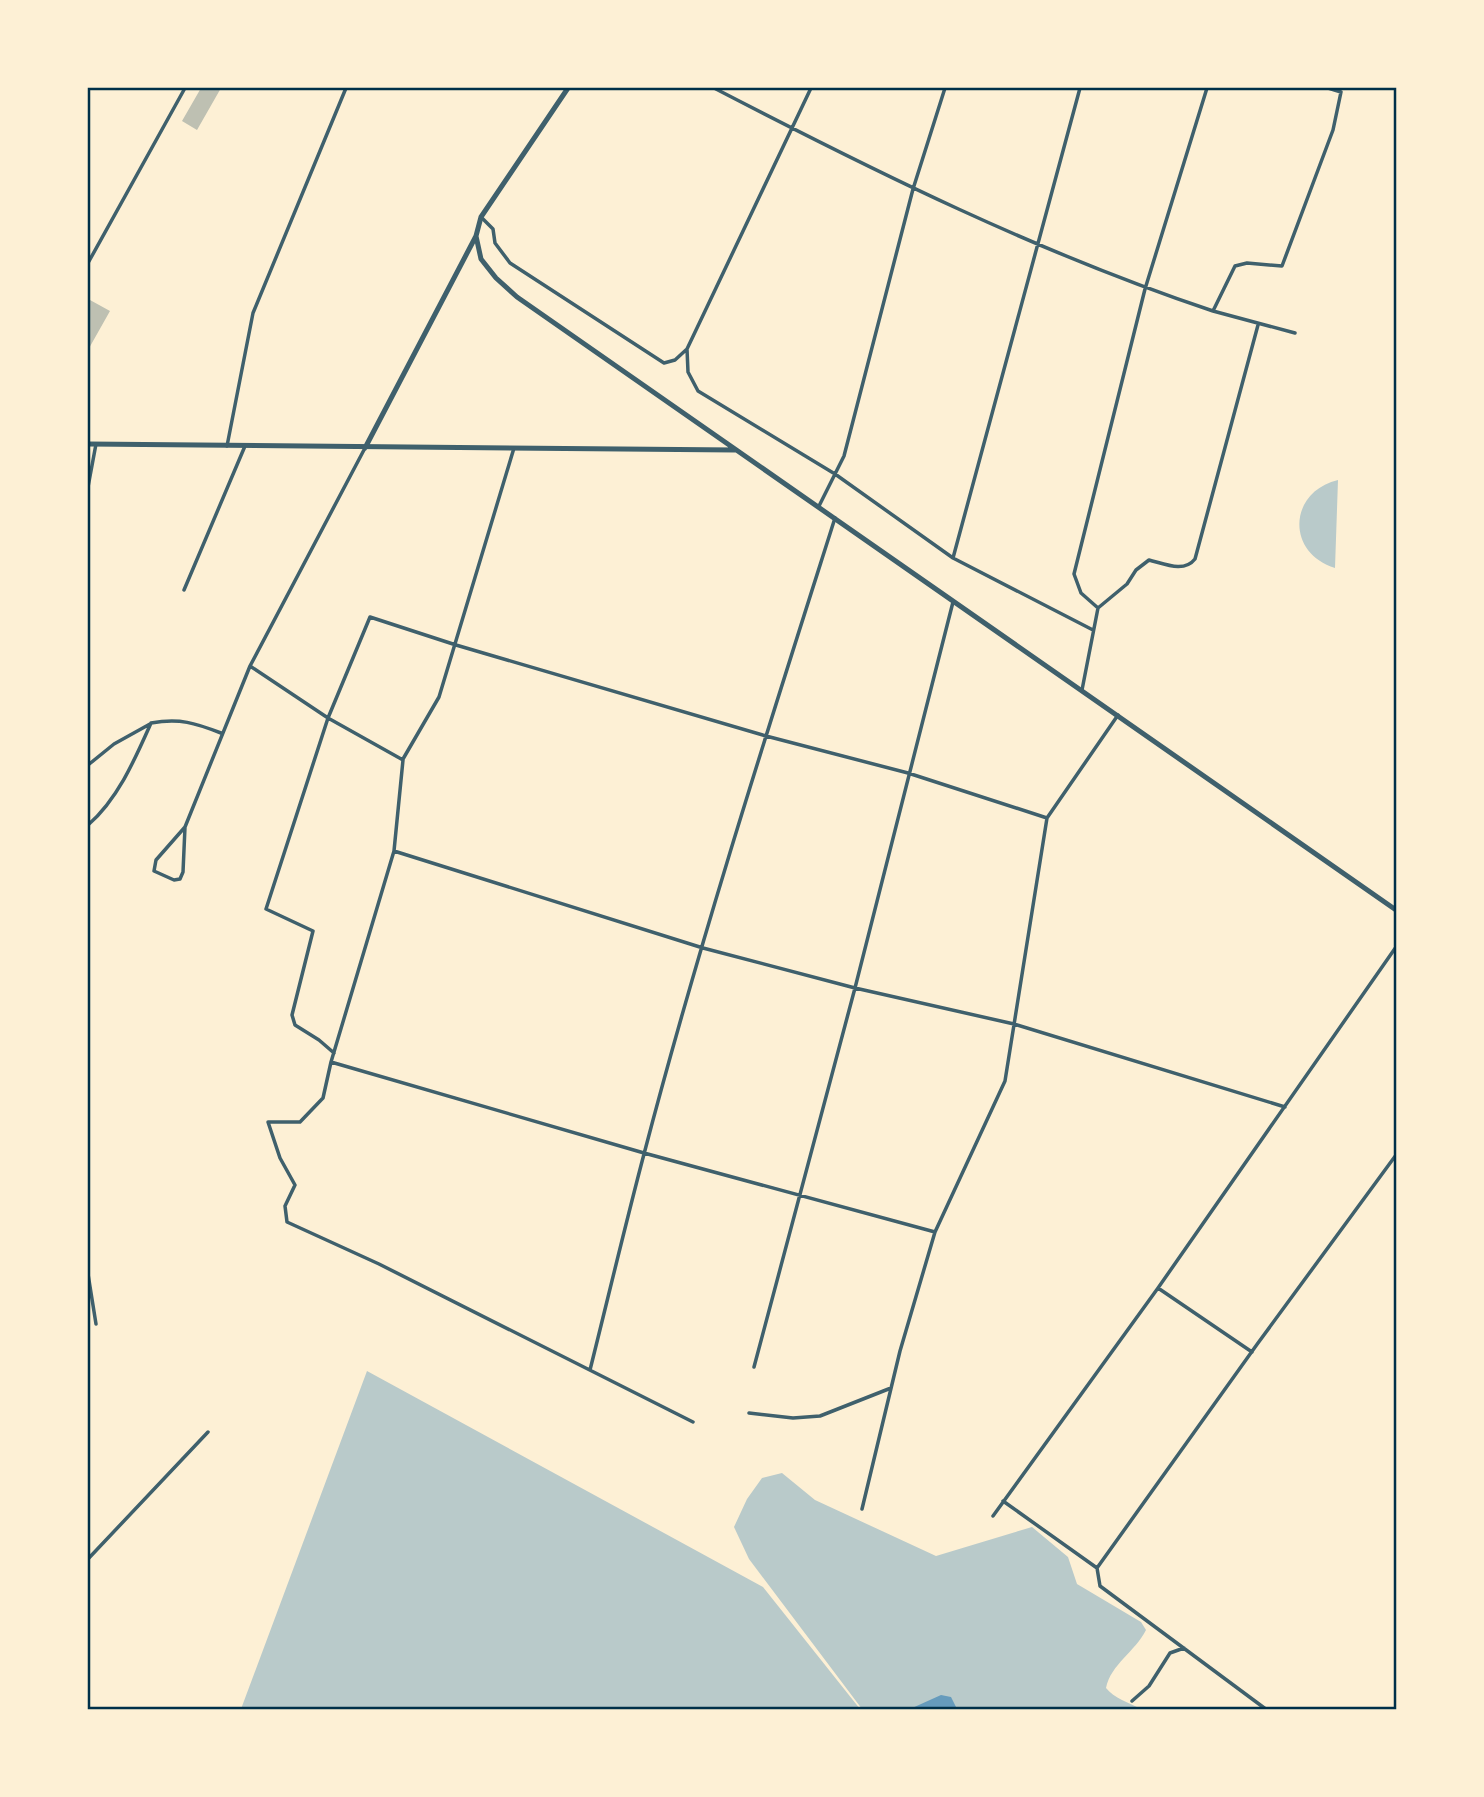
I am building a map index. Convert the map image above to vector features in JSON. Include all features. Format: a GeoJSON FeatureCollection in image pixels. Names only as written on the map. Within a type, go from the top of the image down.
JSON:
{"type":"FeatureCollection","features":[{"type":"Feature","properties":{"kind":"street"},"geometry":{"type":"LineString","coordinates":[[88,263],[185,88]]}},
{"type":"Feature","properties":{"kind":"street"},"geometry":{"type":"LineString","coordinates":[[227,446],[253,313],[346,88]]}},
{"type":"Feature","properties":{"kind":"street"},"geometry":{"type":"LineString","coordinates":[[185,828],[156,860],[154,871],[174,880],[180,879],[183,872],[185,828],[250,666],[476,236],[481,217],[568,88]]}},
{"type":"Feature","properties":{"kind":"street"},"geometry":{"type":"LineString","coordinates":[[714,88],[914,189],[1036,245],[1145,289],[1295,333]]}},
{"type":"Feature","properties":{"kind":"street"},"geometry":{"type":"LineString","coordinates":[[481,217],[493,229],[495,243],[510,263],[664,363],[675,360],[687,349],[811,88]]}},
{"type":"Feature","properties":{"kind":"street"},"geometry":{"type":"LineString","coordinates":[[819,506],[844,456],[914,189],[946,88]]}},
{"type":"Feature","properties":{"kind":"street"},"geometry":{"type":"LineString","coordinates":[[953,558],[1080,88]]}},
{"type":"Feature","properties":{"kind":"street"},"geometry":{"type":"LineString","coordinates":[[1098,608],[1081,593],[1074,574],[1145,289],[1207,88]]}},
{"type":"Feature","properties":{"kind":"street"},"geometry":{"type":"LineString","coordinates":[[1213,311],[1235,266],[1248,263],[1282,266],[1333,130],[1341,92],[1328,88]]}},
{"type":"Feature","properties":{"kind":"street"},"geometry":{"type":"LineString","coordinates":[[476,236],[481,258],[496,278],[517,297],[1396,910]]}},
{"type":"Feature","properties":{"kind":"street"},"geometry":{"type":"LineString","coordinates":[[1082,690],[1098,608],[1127,584],[1136,570],[1149,560],[1182,568],[1195,559],[1258,324]]}},
{"type":"Feature","properties":{"kind":"street"},"geometry":{"type":"LineString","coordinates":[[687,349],[688,372],[698,391],[835,474],[953,558],[1093,630]]}},
{"type":"Feature","properties":{"kind":"street"},"geometry":{"type":"LineString","coordinates":[[88,444],[735,450]]}},
{"type":"Feature","properties":{"kind":"street"},"geometry":{"type":"LineString","coordinates":[[88,487],[96,444]]}},
{"type":"Feature","properties":{"kind":"street"},"geometry":{"type":"LineString","coordinates":[[184,590],[245,446]]}},
{"type":"Feature","properties":{"kind":"street"},"geometry":{"type":"LineString","coordinates":[[514,446],[439,697],[403,760],[394,850],[331,1062],[323,1098],[300,1122],[268,1122],[280,1158],[295,1185],[285,1206],[286,1222],[379,1264],[693,1422]]}},
{"type":"Feature","properties":{"kind":"street"},"geometry":{"type":"LineString","coordinates":[[590,1370],[645,1153],[702,948],[835,518]]}},
{"type":"Feature","properties":{"kind":"street"},"geometry":{"type":"LineString","coordinates":[[754,1367],[855,988],[954,600]]}},
{"type":"Feature","properties":{"kind":"street"},"geometry":{"type":"LineString","coordinates":[[334,1053],[295,1025],[292,1015],[313,932],[266,909],[328,718],[370,617],[766,736],[908,773],[1047,818]]}},
{"type":"Feature","properties":{"kind":"street"},"geometry":{"type":"LineString","coordinates":[[250,666],[328,718],[403,760]]}},
{"type":"Feature","properties":{"kind":"street"},"geometry":{"type":"LineString","coordinates":[[862,1509],[891,1388],[935,1232],[1005,1081],[1047,818],[1118,715]]}},
{"type":"Feature","properties":{"kind":"street"},"geometry":{"type":"LineString","coordinates":[[88,765],[114,744],[151,723],[169,720],[192,722],[221,733]]}},
{"type":"Feature","properties":{"kind":"street"},"geometry":{"type":"LineString","coordinates":[[88,825],[100,815],[132,766],[151,723]]}},
{"type":"Feature","properties":{"kind":"street"},"geometry":{"type":"LineString","coordinates":[[394,850],[702,948],[855,988],[1014,1024],[1285,1107]]}},
{"type":"Feature","properties":{"kind":"street"},"geometry":{"type":"LineString","coordinates":[[993,1516],[1158,1288],[1396,947]]}},
{"type":"Feature","properties":{"kind":"street"},"geometry":{"type":"LineString","coordinates":[[331,1062],[645,1153],[935,1232]]}},
{"type":"Feature","properties":{"kind":"street"},"geometry":{"type":"LineString","coordinates":[[1097,1568],[1396,1155]]}},
{"type":"Feature","properties":{"kind":"street"},"geometry":{"type":"LineString","coordinates":[[88,1274],[96,1324]]}},
{"type":"Feature","properties":{"kind":"street"},"geometry":{"type":"LineString","coordinates":[[1158,1288],[1252,1352]]}},
{"type":"Feature","properties":{"kind":"street"},"geometry":{"type":"LineString","coordinates":[[749,1413],[793,1418],[820,1416],[891,1388]]}},
{"type":"Feature","properties":{"kind":"street"},"geometry":{"type":"LineString","coordinates":[[88,1559],[208,1432]]}},
{"type":"Feature","properties":{"kind":"street"},"geometry":{"type":"LineString","coordinates":[[1003,1501],[1097,1568],[1100,1586],[1267,1710]]}},
{"type":"Feature","properties":{"kind":"street"},"geometry":{"type":"LineString","coordinates":[[1132,1701],[1149,1686],[1170,1653],[1184,1648]]}},
{"type":"Feature","properties":{"kind":"shaded area"},"geometry":{"type":"Polygon","coordinates":[[[1338,480],[1335,568],[1319,560],[1308,550],[1301,537],[1299,523],[1302,509],[1310,497],[1322,487],[1338,480]]]}},
{"type":"Feature","properties":{"kind":"shaded area"},"geometry":{"type":"Polygon","coordinates":[[[367,1371],[763,1587],[860,1709],[241,1709],[367,1371]]]}},
{"type":"Feature","properties":{"kind":"shaded area"},"geometry":{"type":"Polygon","coordinates":[[[782,1473],[815,1500],[936,1556],[1032,1527],[1068,1557],[1077,1584],[1141,1622],[1146,1630],[1113,1672],[1106,1688],[1141,1709],[862,1709],[749,1559],[734,1527],[747,1499],[762,1478],[782,1473]]]}},
{"type":"Feature","properties":{"kind":"water"},"geometry":{"type":"Polygon","coordinates":[[[941,1695],[951,1697],[957,1709],[910,1709],[941,1695]]]}},
{"type":"Feature","properties":{"kind":"building"},"geometry":{"type":"Polygon","coordinates":[[[201,88],[221,88],[197,130],[182,121],[201,88]]]}},
{"type":"Feature","properties":{"kind":"building"},"geometry":{"type":"Polygon","coordinates":[[[90,300],[110,311],[88,350],[88,304],[90,300]]]}}]}
